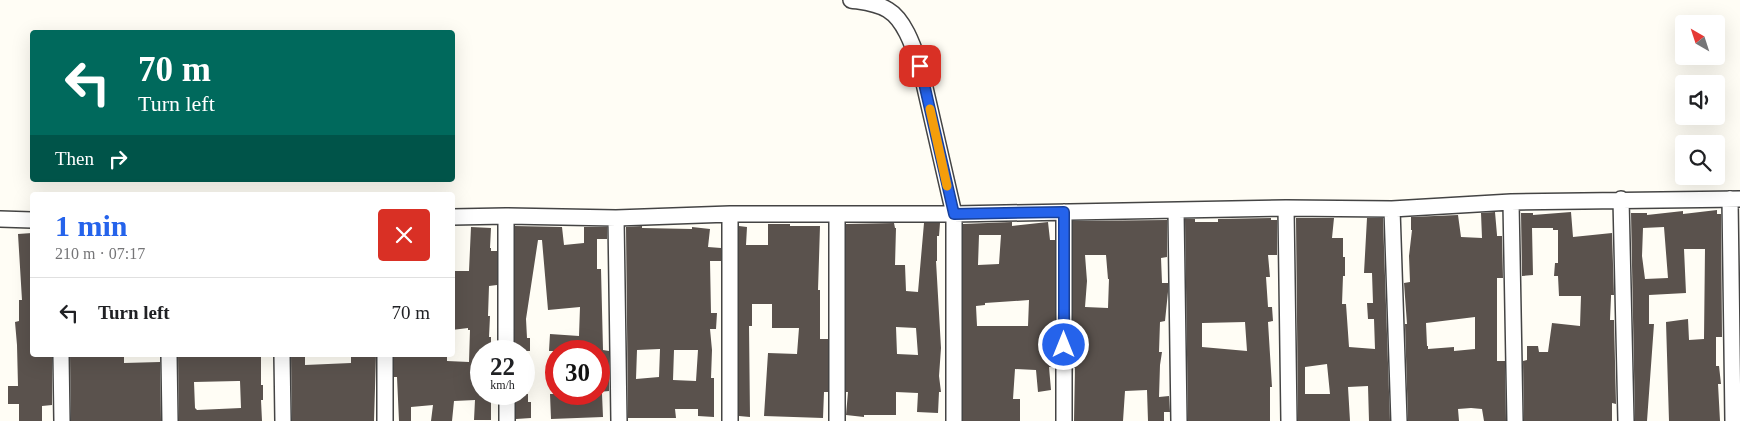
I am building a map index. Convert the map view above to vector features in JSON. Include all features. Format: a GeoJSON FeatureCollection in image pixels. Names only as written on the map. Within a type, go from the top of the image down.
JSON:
{"type":"FeatureCollection","features":[{"type":"Feature","properties":{"kind":"street"},"geometry":{"type":"LineString","coordinates":[[850,0],[873,4],[889,10],[912,42],[920,66],[954,214],[954,421]]}},
{"type":"Feature","properties":{"kind":"street"},"geometry":{"type":"LineString","coordinates":[[455,217],[616,218],[730,214],[837,215],[1286,208],[1392,209],[1511,202],[1735,199],[1733,421]]}},
{"type":"Feature","properties":{"kind":"street"},"geometry":{"type":"LineString","coordinates":[[1621,200],[1626,421]]}},
{"type":"Feature","properties":{"kind":"street"},"geometry":{"type":"LineString","coordinates":[[1511,202],[1515,421]]}},
{"type":"Feature","properties":{"kind":"street"},"geometry":{"type":"LineString","coordinates":[[1286,208],[1289,421]]}},
{"type":"Feature","properties":{"kind":"street"},"geometry":{"type":"LineString","coordinates":[[1392,209],[1399,421]]}},
{"type":"Feature","properties":{"kind":"street"},"geometry":{"type":"LineString","coordinates":[[1176,211],[1179,421]]}},
{"type":"Feature","properties":{"kind":"street"},"geometry":{"type":"LineString","coordinates":[[1064,212],[1064,421]]}},
{"type":"Feature","properties":{"kind":"street"},"geometry":{"type":"LineString","coordinates":[[730,214],[730,421]]}},
{"type":"Feature","properties":{"kind":"street"},"geometry":{"type":"LineString","coordinates":[[837,215],[837,421]]}},
{"type":"Feature","properties":{"kind":"street"},"geometry":{"type":"LineString","coordinates":[[506,216],[506,340]]}},
{"type":"Feature","properties":{"kind":"street"},"geometry":{"type":"LineString","coordinates":[[616,218],[619,421]]}},
{"type":"Feature","properties":{"kind":"street"},"geometry":{"type":"LineString","coordinates":[[0,219],[30,220]]}},
{"type":"Feature","properties":{"kind":"street"},"geometry":{"type":"LineString","coordinates":[[61,357],[62,421]]}},
{"type":"Feature","properties":{"kind":"street"},"geometry":{"type":"LineString","coordinates":[[169,357],[170,421]]}},
{"type":"Feature","properties":{"kind":"street"},"geometry":{"type":"LineString","coordinates":[[282,357],[283,421]]}},
{"type":"Feature","properties":{"kind":"street"},"geometry":{"type":"LineString","coordinates":[[384,421],[385,357]]}},
{"type":"Feature","properties":{"kind":"street"},"geometry":{"type":"LineString","coordinates":[[507,405],[507,421]]}},
{"type":"Feature","properties":{"kind":"building"},"geometry":{"type":"Polygon","coordinates":[[[1717,210],[1717,214],[1721,214],[1722,337],[1716,337],[1716,366],[1719,366],[1721,384],[1718,384],[1720,421],[1669,421],[1666,322],[1688,319],[1689,340],[1704,339],[1705,249],[1684,249],[1686,293],[1649,295],[1649,324],[1654,324],[1647,421],[1635,421],[1631,213],[1647,213],[1647,215],[1683,211],[1683,214],[1717,210]],[[1664,227],[1643,228],[1642,256],[1645,279],[1668,278],[1664,227]]]}},
{"type":"Feature","properties":{"kind":"building"},"geometry":{"type":"Polygon","coordinates":[[[1495,212],[1497,236],[1502,236],[1503,278],[1497,278],[1497,361],[1505,361],[1506,421],[1484,421],[1482,409],[1471,408],[1458,409],[1459,421],[1408,421],[1405,324],[1407,324],[1404,283],[1410,282],[1411,217],[1458,215],[1461,237],[1482,238],[1481,213],[1495,212]],[[1475,317],[1426,323],[1428,349],[1454,347],[1454,351],[1475,349],[1475,317]]]}},
{"type":"Feature","properties":{"kind":"building"},"geometry":{"type":"Polygon","coordinates":[[[1571,212],[1573,237],[1612,233],[1614,295],[1611,295],[1610,320],[1614,320],[1616,404],[1612,403],[1612,421],[1524,421],[1523,361],[1527,360],[1527,346],[1538,346],[1539,352],[1548,352],[1552,323],[1580,326],[1581,296],[1559,296],[1558,276],[1554,276],[1555,263],[1558,263],[1558,230],[1553,230],[1553,228],[1532,228],[1533,275],[1522,276],[1521,213],[1533,213],[1533,215],[1571,212]]]}},
{"type":"Feature","properties":{"kind":"building"},"geometry":{"type":"Polygon","coordinates":[[[1271,218],[1271,220],[1277,220],[1277,255],[1268,255],[1270,277],[1266,277],[1268,307],[1272,307],[1273,321],[1268,322],[1272,387],[1270,387],[1270,421],[1188,421],[1185,219],[1195,219],[1195,222],[1218,222],[1218,219],[1271,218]],[[1245,322],[1202,323],[1202,347],[1247,351],[1245,322]]]}},
{"type":"Feature","properties":{"kind":"building"},"geometry":{"type":"Polygon","coordinates":[[[1296,218],[1334,218],[1332,238],[1343,238],[1345,276],[1343,276],[1342,304],[1346,304],[1349,347],[1375,349],[1374,319],[1368,319],[1367,303],[1373,303],[1372,273],[1364,273],[1367,218],[1383,218],[1390,421],[1369,421],[1368,386],[1348,387],[1350,421],[1298,421],[1296,218]],[[1327,364],[1305,367],[1305,394],[1330,394],[1327,364]]]}},
{"type":"Feature","properties":{"kind":"building"},"geometry":{"type":"Polygon","coordinates":[[[1167,220],[1167,257],[1161,258],[1162,283],[1168,283],[1168,292],[1165,321],[1160,322],[1159,352],[1162,352],[1159,397],[1169,396],[1170,412],[1164,412],[1164,421],[1148,421],[1147,390],[1125,391],[1123,421],[1074,421],[1073,221],[1167,220]],[[1085,255],[1087,281],[1085,307],[1108,308],[1109,279],[1106,255],[1085,255]]]}},
{"type":"Feature","properties":{"kind":"building"},"geometry":{"type":"Polygon","coordinates":[[[1012,222],[1012,226],[1048,222],[1050,240],[1055,240],[1055,367],[1049,367],[1051,390],[1038,392],[1036,370],[1015,369],[1013,399],[1020,399],[1020,421],[963,421],[963,224],[1012,222]],[[979,235],[978,265],[999,264],[1001,235],[979,235]],[[1029,300],[985,303],[985,305],[976,306],[977,326],[1028,326],[1029,300]]]}},
{"type":"Feature","properties":{"kind":"building"},"geometry":{"type":"Polygon","coordinates":[[[894,223],[896,228],[895,265],[905,265],[906,291],[918,292],[924,223],[940,223],[939,236],[937,236],[936,261],[941,348],[939,376],[941,392],[939,392],[938,413],[917,412],[918,393],[896,392],[896,415],[864,415],[864,417],[846,415],[848,392],[846,392],[846,224],[894,223]],[[896,327],[897,354],[918,355],[916,328],[896,327]]]}},
{"type":"Feature","properties":{"kind":"building"},"geometry":{"type":"Polygon","coordinates":[[[768,224],[820,226],[818,290],[820,290],[820,339],[828,339],[828,392],[824,392],[823,418],[764,416],[768,353],[797,354],[799,328],[772,328],[772,304],[752,304],[752,326],[749,326],[750,417],[739,416],[739,226],[747,227],[746,245],[768,245],[768,224]]]}},
{"type":"Feature","properties":{"kind":"building"},"geometry":{"type":"Polygon","coordinates":[[[515,226],[562,227],[564,245],[584,243],[584,227],[607,227],[607,239],[597,239],[597,269],[601,269],[603,340],[550,340],[550,334],[579,336],[580,307],[548,310],[542,240],[538,240],[526,319],[527,338],[530,338],[530,340],[515,340],[515,226]]]}},
{"type":"Feature","properties":{"kind":"building"},"geometry":{"type":"Polygon","coordinates":[[[471,227],[491,228],[490,248],[491,251],[497,251],[497,285],[489,286],[488,316],[490,316],[489,337],[491,337],[491,340],[470,340],[470,400],[454,401],[452,421],[431,421],[433,405],[411,407],[411,421],[399,421],[397,377],[394,377],[394,357],[447,357],[447,361],[469,362],[470,330],[468,328],[455,330],[455,271],[469,271],[471,227]]]}},
{"type":"Feature","properties":{"kind":"building"},"geometry":{"type":"Polygon","coordinates":[[[626,227],[692,229],[692,227],[710,229],[708,247],[721,248],[721,261],[710,261],[711,313],[717,313],[716,329],[710,329],[712,350],[711,378],[714,378],[714,417],[698,416],[698,409],[675,409],[676,418],[628,418],[626,227]],[[660,349],[637,350],[636,379],[659,377],[660,349]],[[674,350],[673,380],[696,381],[698,350],[674,350]]]}},
{"type":"Feature","properties":{"kind":"building"},"geometry":{"type":"Polygon","coordinates":[[[30,233],[30,357],[52,357],[52,405],[42,406],[42,421],[19,421],[19,404],[8,404],[8,386],[18,386],[15,322],[19,321],[19,300],[22,300],[18,234],[30,233]]]}},
{"type":"Feature","properties":{"kind":"building"},"geometry":{"type":"Polygon","coordinates":[[[70,357],[124,357],[124,363],[160,362],[161,421],[71,421],[70,357]]]}},
{"type":"Feature","properties":{"kind":"building"},"geometry":{"type":"Polygon","coordinates":[[[178,357],[261,357],[261,385],[263,385],[263,400],[261,400],[262,421],[179,421],[178,357]],[[240,381],[194,382],[195,408],[197,410],[241,408],[240,381]]]}},
{"type":"Feature","properties":{"kind":"building"},"geometry":{"type":"Polygon","coordinates":[[[291,357],[305,357],[305,365],[351,363],[351,357],[376,357],[374,421],[292,421],[291,357]]]}},
{"type":"Feature","properties":{"kind":"building"},"geometry":{"type":"Polygon","coordinates":[[[475,405],[491,405],[491,420],[474,420],[475,405]]]}},
{"type":"Feature","properties":{"kind":"building"},"geometry":{"type":"Polygon","coordinates":[[[516,405],[531,405],[531,418],[516,419],[516,405]]]}},
{"type":"Feature","properties":{"kind":"building"},"geometry":{"type":"Polygon","coordinates":[[[550,405],[602,405],[603,417],[551,419],[550,405]]]}},
{"type":"Feature","properties":{"kind":"slow traffic"},"geometry":{"type":"LineString","coordinates":[[930,109],[947,186]]}},
{"type":"Feature","properties":{"kind":"route"},"geometry":{"type":"LineString","coordinates":[[920,66],[954,214],[1064,212],[1064,345]]}}]}
